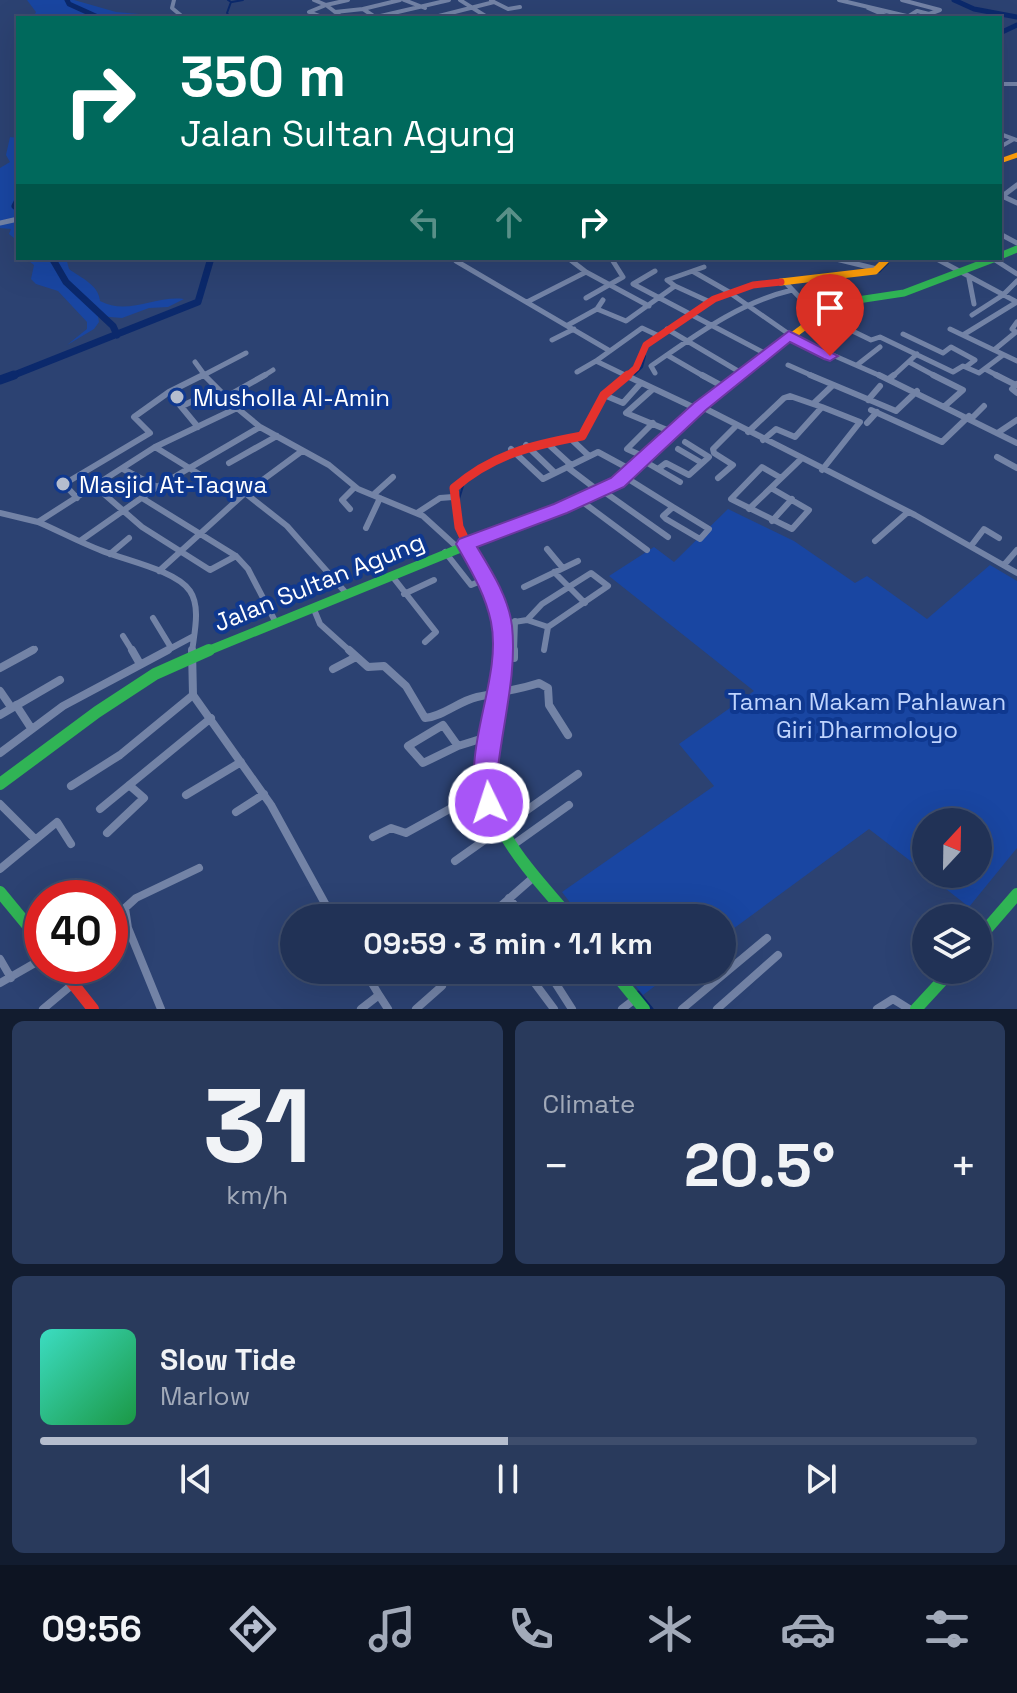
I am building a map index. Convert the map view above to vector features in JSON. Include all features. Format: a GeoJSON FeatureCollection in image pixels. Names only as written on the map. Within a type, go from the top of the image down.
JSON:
{"type":"FeatureCollection","features":[{"type":"Feature","properties":{"kind":"main road"},"geometry":{"type":"LineString","coordinates":[[559,904],[536,875],[486,789],[490,736],[508,623],[456,528],[454,488],[471,472],[511,449],[572,440],[584,434],[604,395],[636,368],[642,349],[710,302],[753,285],[877,269],[886,260]]}},
{"type":"Feature","properties":{"kind":"main road","name":"Jalan Sultan Agung"},"geometry":{"type":"LineString","coordinates":[[0,784],[121,695],[192,656],[466,543],[602,492],[629,474],[724,387],[832,307],[847,300],[904,293],[964,276],[992,260]]}},
{"type":"Feature","properties":{"kind":"main road"},"geometry":{"type":"LineString","coordinates":[[0,892],[24,921]]}},
{"type":"Feature","properties":{"kind":"main road"},"geometry":{"type":"LineString","coordinates":[[992,923],[1017,894]]}},
{"type":"Feature","properties":{"kind":"main road"},"geometry":{"type":"LineString","coordinates":[[73,984],[93,1009]]}},
{"type":"Feature","properties":{"kind":"main road"},"geometry":{"type":"LineString","coordinates":[[624,984],[644,1009]]}},
{"type":"Feature","properties":{"kind":"main road"},"geometry":{"type":"LineString","coordinates":[[916,1009],[939,984]]}},
{"type":"Feature","properties":{"kind":"street"},"geometry":{"type":"LineString","coordinates":[[174,0],[172,8],[182,16]]}},
{"type":"Feature","properties":{"kind":"street"},"geometry":{"type":"LineString","coordinates":[[314,0],[340,16]]}},
{"type":"Feature","properties":{"kind":"street"},"geometry":{"type":"LineString","coordinates":[[320,16],[309,12],[350,0],[372,16]]}},
{"type":"Feature","properties":{"kind":"street"},"geometry":{"type":"LineString","coordinates":[[385,0],[406,14],[449,0]]}},
{"type":"Feature","properties":{"kind":"street"},"geometry":{"type":"LineString","coordinates":[[335,12],[402,0],[425,8]]}},
{"type":"Feature","properties":{"kind":"street"},"geometry":{"type":"LineString","coordinates":[[426,0],[436,4]]}},
{"type":"Feature","properties":{"kind":"street"},"geometry":{"type":"LineString","coordinates":[[463,0],[485,16]]}},
{"type":"Feature","properties":{"kind":"street"},"geometry":{"type":"LineString","coordinates":[[839,0],[886,16]]}},
{"type":"Feature","properties":{"kind":"street"},"geometry":{"type":"LineString","coordinates":[[872,6],[876,0]]}},
{"type":"Feature","properties":{"kind":"street"},"geometry":{"type":"LineString","coordinates":[[893,0],[931,6],[939,9],[936,12]]}},
{"type":"Feature","properties":{"kind":"street"},"geometry":{"type":"LineString","coordinates":[[438,16],[492,1],[508,9],[520,7]]}},
{"type":"Feature","properties":{"kind":"street"},"geometry":{"type":"LineString","coordinates":[[913,2],[922,2]]}},
{"type":"Feature","properties":{"kind":"street"},"geometry":{"type":"LineString","coordinates":[[480,5],[488,9]]}},
{"type":"Feature","properties":{"kind":"street"},"geometry":{"type":"LineString","coordinates":[[865,7],[872,6],[904,16]]}},
{"type":"Feature","properties":{"kind":"street"},"geometry":{"type":"LineString","coordinates":[[909,16],[931,6]]}},
{"type":"Feature","properties":{"kind":"street"},"geometry":{"type":"LineString","coordinates":[[464,9],[473,13]]}},
{"type":"Feature","properties":{"kind":"street"},"geometry":{"type":"LineString","coordinates":[[921,11],[942,14],[940,16]]}},
{"type":"Feature","properties":{"kind":"street"},"geometry":{"type":"LineString","coordinates":[[571,260],[618,291],[649,306]]}},
{"type":"Feature","properties":{"kind":"street"},"geometry":{"type":"LineString","coordinates":[[612,260],[623,277],[633,284],[766,354]]}},
{"type":"Feature","properties":{"kind":"street"},"geometry":{"type":"LineString","coordinates":[[840,260],[877,269]]}},
{"type":"Feature","properties":{"kind":"street"},"geometry":{"type":"LineString","coordinates":[[945,260],[964,276],[1017,302]]}},
{"type":"Feature","properties":{"kind":"street"},"geometry":{"type":"LineString","coordinates":[[999,260],[1017,274]]}},
{"type":"Feature","properties":{"kind":"street"},"geometry":{"type":"LineString","coordinates":[[456,261],[610,351]]}},
{"type":"Feature","properties":{"kind":"street"},"geometry":{"type":"LineString","coordinates":[[694,272],[704,267]]}},
{"type":"Feature","properties":{"kind":"street"},"geometry":{"type":"LineString","coordinates":[[618,291],[655,271]]}},
{"type":"Feature","properties":{"kind":"street"},"geometry":{"type":"LineString","coordinates":[[710,302],[667,281],[685,271],[694,272],[730,293],[789,336],[821,352],[890,378],[1017,443]]}},
{"type":"Feature","properties":{"kind":"street"},"geometry":{"type":"LineString","coordinates":[[527,302],[586,272]]}},
{"type":"Feature","properties":{"kind":"street"},"geometry":{"type":"LineString","coordinates":[[964,276],[974,304]]}},
{"type":"Feature","properties":{"kind":"street"},"geometry":{"type":"LineString","coordinates":[[586,298],[623,277]]}},
{"type":"Feature","properties":{"kind":"street"},"geometry":{"type":"LineString","coordinates":[[784,281],[802,300],[847,300]]}},
{"type":"Feature","properties":{"kind":"street"},"geometry":{"type":"LineString","coordinates":[[972,315],[1003,295],[1017,281]]}},
{"type":"Feature","properties":{"kind":"street"},"geometry":{"type":"LineString","coordinates":[[597,309],[624,321],[675,286]]}},
{"type":"Feature","properties":{"kind":"street"},"geometry":{"type":"LineString","coordinates":[[655,373],[651,367],[708,326],[746,305],[792,290]]}},
{"type":"Feature","properties":{"kind":"street"},"geometry":{"type":"LineString","coordinates":[[835,291],[847,300]]}},
{"type":"Feature","properties":{"kind":"street"},"geometry":{"type":"LineString","coordinates":[[552,340],[597,309],[603,300]]}},
{"type":"Feature","properties":{"kind":"street"},"geometry":{"type":"LineString","coordinates":[[903,334],[943,353],[963,336],[1017,302]]}},
{"type":"Feature","properties":{"kind":"street"},"geometry":{"type":"LineString","coordinates":[[832,307],[848,318],[836,323],[850,331],[871,340],[880,337],[953,372]]}},
{"type":"Feature","properties":{"kind":"street"},"geometry":{"type":"LineString","coordinates":[[994,350],[1017,332],[1012,329],[1017,322]]}},
{"type":"Feature","properties":{"kind":"street"},"geometry":{"type":"LineString","coordinates":[[633,323],[642,328],[665,331],[687,341],[743,374]]}},
{"type":"Feature","properties":{"kind":"street"},"geometry":{"type":"LineString","coordinates":[[577,372],[642,328]]}},
{"type":"Feature","properties":{"kind":"street"},"geometry":{"type":"LineString","coordinates":[[950,329],[1016,360]]}},
{"type":"Feature","properties":{"kind":"street"},"geometry":{"type":"LineString","coordinates":[[821,352],[849,332]]}},
{"type":"Feature","properties":{"kind":"street"},"geometry":{"type":"LineString","coordinates":[[913,338],[919,333]]}},
{"type":"Feature","properties":{"kind":"street"},"geometry":{"type":"LineString","coordinates":[[857,365],[880,347]]}},
{"type":"Feature","properties":{"kind":"street"},"geometry":{"type":"LineString","coordinates":[[951,347],[975,360],[967,366]]}},
{"type":"Feature","properties":{"kind":"street"},"geometry":{"type":"LineString","coordinates":[[926,358],[936,350]]}},
{"type":"Feature","properties":{"kind":"street"},"geometry":{"type":"LineString","coordinates":[[246,353],[202,373],[134,417],[158,446],[188,469],[212,482],[245,493],[287,526],[348,594]]}},
{"type":"Feature","properties":{"kind":"street"},"geometry":{"type":"LineString","coordinates":[[890,378],[917,354]]}},
{"type":"Feature","properties":{"kind":"street"},"geometry":{"type":"LineString","coordinates":[[667,355],[724,387]]}},
{"type":"Feature","properties":{"kind":"street"},"geometry":{"type":"LineString","coordinates":[[943,380],[959,366],[967,366],[979,373],[1003,355]]}},
{"type":"Feature","properties":{"kind":"street"},"geometry":{"type":"LineString","coordinates":[[596,361],[640,384],[699,408],[908,512],[1017,573]]}},
{"type":"Feature","properties":{"kind":"street"},"geometry":{"type":"LineString","coordinates":[[195,362],[202,373],[260,427],[329,465],[355,487],[417,513],[466,543]]}},
{"type":"Feature","properties":{"kind":"street"},"geometry":{"type":"LineString","coordinates":[[909,362],[963,390],[946,405]]}},
{"type":"Feature","properties":{"kind":"street"},"geometry":{"type":"LineString","coordinates":[[788,365],[897,411],[917,391]]}},
{"type":"Feature","properties":{"kind":"street"},"geometry":{"type":"LineString","coordinates":[[985,369],[1016,385],[1012,390],[1017,393]]}},
{"type":"Feature","properties":{"kind":"street"},"geometry":{"type":"LineString","coordinates":[[226,397],[273,370]]}},
{"type":"Feature","properties":{"kind":"street"},"geometry":{"type":"LineString","coordinates":[[604,395],[623,403],[640,384]]}},
{"type":"Feature","properties":{"kind":"street"},"geometry":{"type":"LineString","coordinates":[[813,404],[833,385]]}},
{"type":"Feature","properties":{"kind":"street"},"geometry":{"type":"LineString","coordinates":[[868,400],[880,386]]}},
{"type":"Feature","properties":{"kind":"street"},"geometry":{"type":"LineString","coordinates":[[653,389],[626,413],[672,432]]}},
{"type":"Feature","properties":{"kind":"street"},"geometry":{"type":"LineString","coordinates":[[169,392],[198,427]]}},
{"type":"Feature","properties":{"kind":"street"},"geometry":{"type":"LineString","coordinates":[[182,406],[210,393]]}},
{"type":"Feature","properties":{"kind":"street"},"geometry":{"type":"LineString","coordinates":[[748,432],[790,396],[860,422],[822,470]]}},
{"type":"Feature","properties":{"kind":"street"},"geometry":{"type":"LineString","coordinates":[[867,423],[874,411],[942,442],[984,406]]}},
{"type":"Feature","properties":{"kind":"street"},"geometry":{"type":"LineString","coordinates":[[763,440],[776,429],[795,437],[822,407]]}},
{"type":"Feature","properties":{"kind":"street"},"geometry":{"type":"LineString","coordinates":[[38,522],[158,446],[237,408]]}},
{"type":"Feature","properties":{"kind":"street"},"geometry":{"type":"LineString","coordinates":[[653,423],[627,449],[680,482]]}},
{"type":"Feature","properties":{"kind":"street"},"geometry":{"type":"LineString","coordinates":[[999,432],[1015,424]]}},
{"type":"Feature","properties":{"kind":"street"},"geometry":{"type":"LineString","coordinates":[[718,478],[733,465],[714,453],[713,449],[736,426]]}},
{"type":"Feature","properties":{"kind":"street"},"geometry":{"type":"LineString","coordinates":[[80,541],[157,487],[260,427]]}},
{"type":"Feature","properties":{"kind":"street"},"geometry":{"type":"LineString","coordinates":[[77,498],[64,484],[150,433]]}},
{"type":"Feature","properties":{"kind":"street"},"geometry":{"type":"LineString","coordinates":[[229,463],[277,436]]}},
{"type":"Feature","properties":{"kind":"street"},"geometry":{"type":"LineString","coordinates":[[572,440],[589,456]]}},
{"type":"Feature","properties":{"kind":"street"},"geometry":{"type":"LineString","coordinates":[[546,442],[569,466],[602,492],[668,537]]}},
{"type":"Feature","properties":{"kind":"street"},"geometry":{"type":"LineString","coordinates":[[658,469],[667,463],[689,475],[709,455],[685,442]]}},
{"type":"Feature","properties":{"kind":"street"},"geometry":{"type":"LineString","coordinates":[[526,445],[555,473]]}},
{"type":"Feature","properties":{"kind":"street"},"geometry":{"type":"LineString","coordinates":[[511,449],[542,478],[599,452],[673,507],[709,529],[700,539],[664,517],[673,507]]}},
{"type":"Feature","properties":{"kind":"street"},"geometry":{"type":"LineString","coordinates":[[678,449],[702,463]]}},
{"type":"Feature","properties":{"kind":"street"},"geometry":{"type":"LineString","coordinates":[[159,571],[245,493],[302,451]]}},
{"type":"Feature","properties":{"kind":"street"},"geometry":{"type":"LineString","coordinates":[[997,457],[1017,468]]}},
{"type":"Feature","properties":{"kind":"street"},"geometry":{"type":"LineString","coordinates":[[749,509],[801,459]]}},
{"type":"Feature","properties":{"kind":"street"},"geometry":{"type":"LineString","coordinates":[[771,488],[808,508],[809,512],[792,530],[732,498],[762,467],[781,478]]}},
{"type":"Feature","properties":{"kind":"street"},"geometry":{"type":"LineString","coordinates":[[123,469],[157,487]]}},
{"type":"Feature","properties":{"kind":"street"},"geometry":{"type":"LineString","coordinates":[[81,474],[121,511],[180,553],[211,570],[236,556]]}},
{"type":"Feature","properties":{"kind":"street"},"geometry":{"type":"LineString","coordinates":[[366,528],[377,497],[393,477]]}},
{"type":"Feature","properties":{"kind":"street"},"geometry":{"type":"LineString","coordinates":[[350,509],[342,500],[355,487]]}},
{"type":"Feature","properties":{"kind":"street"},"geometry":{"type":"LineString","coordinates":[[417,513],[438,499],[453,497]]}},
{"type":"Feature","properties":{"kind":"street"},"geometry":{"type":"LineString","coordinates":[[142,498],[236,556],[248,569],[275,621]]}},
{"type":"Feature","properties":{"kind":"street"},"geometry":{"type":"LineString","coordinates":[[772,521],[792,499]]}},
{"type":"Feature","properties":{"kind":"street"},"geometry":{"type":"LineString","coordinates":[[580,500],[647,550]]}},
{"type":"Feature","properties":{"kind":"street"},"geometry":{"type":"LineString","coordinates":[[875,541],[908,512]]}},
{"type":"Feature","properties":{"kind":"street"},"geometry":{"type":"LineString","coordinates":[[0,513],[38,522],[110,554],[159,571],[191,592],[196,615],[190,666],[193,695],[264,794],[325,904]]}},
{"type":"Feature","properties":{"kind":"street"},"geometry":{"type":"LineString","coordinates":[[971,546],[984,529],[999,538]]}},
{"type":"Feature","properties":{"kind":"street"},"geometry":{"type":"LineString","coordinates":[[110,554],[129,538]]}},
{"type":"Feature","properties":{"kind":"street"},"geometry":{"type":"LineString","coordinates":[[547,549],[562,567]]}},
{"type":"Feature","properties":{"kind":"street"},"geometry":{"type":"LineString","coordinates":[[1004,565],[1017,550]]}},
{"type":"Feature","properties":{"kind":"street"},"geometry":{"type":"LineString","coordinates":[[445,552],[471,585],[486,579]]}},
{"type":"Feature","properties":{"kind":"street"},"geometry":{"type":"LineString","coordinates":[[524,587],[578,561]]}},
{"type":"Feature","properties":{"kind":"street"},"geometry":{"type":"LineString","coordinates":[[554,572],[585,603]]}},
{"type":"Feature","properties":{"kind":"street"},"geometry":{"type":"LineString","coordinates":[[527,620],[542,604],[592,573],[608,586],[548,627],[544,650]]}},
{"type":"Feature","properties":{"kind":"street"},"geometry":{"type":"LineString","coordinates":[[392,576],[436,632],[425,642]]}},
{"type":"Feature","properties":{"kind":"street"},"geometry":{"type":"LineString","coordinates":[[404,594],[434,580]]}},
{"type":"Feature","properties":{"kind":"street"},"geometry":{"type":"LineString","coordinates":[[313,607],[320,624],[356,657],[369,668],[386,668],[406,686],[425,718],[434,717],[475,697],[539,683],[549,691],[549,705],[568,735]]}},
{"type":"Feature","properties":{"kind":"street"},"geometry":{"type":"LineString","coordinates":[[153,618],[170,646]]}},
{"type":"Feature","properties":{"kind":"street"},"geometry":{"type":"LineString","coordinates":[[514,658],[508,623],[527,620],[548,627]]}},
{"type":"Feature","properties":{"kind":"street"},"geometry":{"type":"LineString","coordinates":[[123,636],[140,664]]}},
{"type":"Feature","properties":{"kind":"street"},"geometry":{"type":"LineString","coordinates":[[0,753],[63,706],[170,646],[194,636]]}},
{"type":"Feature","properties":{"kind":"street"},"geometry":{"type":"LineString","coordinates":[[0,668],[35,649]]}},
{"type":"Feature","properties":{"kind":"street"},"geometry":{"type":"LineString","coordinates":[[333,669],[356,657]]}},
{"type":"Feature","properties":{"kind":"street"},"geometry":{"type":"LineString","coordinates":[[0,715],[60,680]]}},
{"type":"Feature","properties":{"kind":"street"},"geometry":{"type":"LineString","coordinates":[[0,691],[31,728]]}},
{"type":"Feature","properties":{"kind":"street"},"geometry":{"type":"LineString","coordinates":[[71,786],[120,755],[193,695]]}},
{"type":"Feature","properties":{"kind":"street"},"geometry":{"type":"LineString","coordinates":[[100,809],[211,718]]}},
{"type":"Feature","properties":{"kind":"street"},"geometry":{"type":"LineString","coordinates":[[458,746],[443,725],[408,746],[421,763],[490,736]]}},
{"type":"Feature","properties":{"kind":"street"},"geometry":{"type":"LineString","coordinates":[[186,795],[241,762]]}},
{"type":"Feature","properties":{"kind":"street"},"geometry":{"type":"LineString","coordinates":[[455,861],[578,774]]}},
{"type":"Feature","properties":{"kind":"street"},"geometry":{"type":"LineString","coordinates":[[107,833],[145,798],[129,785]]}},
{"type":"Feature","properties":{"kind":"street"},"geometry":{"type":"LineString","coordinates":[[373,837],[391,828],[406,833],[486,789]]}},
{"type":"Feature","properties":{"kind":"street"},"geometry":{"type":"LineString","coordinates":[[236,812],[264,794]]}},
{"type":"Feature","properties":{"kind":"street"},"geometry":{"type":"LineString","coordinates":[[0,804],[35,839]]}},
{"type":"Feature","properties":{"kind":"street"},"geometry":{"type":"LineString","coordinates":[[517,843],[569,805]]}},
{"type":"Feature","properties":{"kind":"street"},"geometry":{"type":"LineString","coordinates":[[0,869],[58,822],[71,844]]}},
{"type":"Feature","properties":{"kind":"street"},"geometry":{"type":"LineString","coordinates":[[161,1009],[128,928],[125,908],[129,902],[199,868]]}},
{"type":"Feature","properties":{"kind":"street"},"geometry":{"type":"LineString","coordinates":[[502,904],[536,875]]}},
{"type":"Feature","properties":{"kind":"street"},"geometry":{"type":"LineString","coordinates":[[509,898],[514,904]]}},
{"type":"Feature","properties":{"kind":"street"},"geometry":{"type":"LineString","coordinates":[[682,1009],[767,938]]}},
{"type":"Feature","properties":{"kind":"street"},"geometry":{"type":"LineString","coordinates":[[717,1009],[778,955]]}},
{"type":"Feature","properties":{"kind":"street"},"geometry":{"type":"LineString","coordinates":[[0,959],[11,978]]}},
{"type":"Feature","properties":{"kind":"street"},"geometry":{"type":"LineString","coordinates":[[0,983],[24,970]]}},
{"type":"Feature","properties":{"kind":"street"},"geometry":{"type":"LineString","coordinates":[[43,1009],[73,984]]}},
{"type":"Feature","properties":{"kind":"street"},"geometry":{"type":"LineString","coordinates":[[372,984],[388,1009]]}},
{"type":"Feature","properties":{"kind":"street"},"geometry":{"type":"LineString","coordinates":[[535,984],[554,1009]]}},
{"type":"Feature","properties":{"kind":"street"},"geometry":{"type":"LineString","coordinates":[[556,984],[572,1009]]}},
{"type":"Feature","properties":{"kind":"street"},"geometry":{"type":"LineString","coordinates":[[416,1009],[442,986]]}},
{"type":"Feature","properties":{"kind":"street"},"geometry":{"type":"LineString","coordinates":[[361,1009],[379,995]]}},
{"type":"Feature","properties":{"kind":"street"},"geometry":{"type":"LineString","coordinates":[[622,1009],[636,998]]}},
{"type":"Feature","properties":{"kind":"street"},"geometry":{"type":"LineString","coordinates":[[877,1009],[893,999],[909,1009]]}},
{"type":"Feature","properties":{"kind":"green space"},"geometry":{"type":"Polygon","coordinates":[[[27,0],[74,0],[116,12],[151,15],[34,16],[36,12],[27,0]]]}},
{"type":"Feature","properties":{"kind":"green space"},"geometry":{"type":"Polygon","coordinates":[[[10,137],[16,138],[16,251],[14,238],[9,234],[11,229],[0,228],[0,168],[10,162],[6,155],[10,137]]]}},
{"type":"Feature","properties":{"kind":"green space"},"geometry":{"type":"Polygon","coordinates":[[[28,260],[67,260],[69,269],[93,286],[100,301],[110,305],[132,306],[184,299],[168,307],[149,308],[122,318],[98,316],[99,322],[94,329],[67,345],[87,329],[87,322],[58,291],[36,284],[31,279],[34,265],[28,260]]]}},
{"type":"Feature","properties":{"kind":"green space","name":"Taman Makam Pahlawan Giri Dharmoloyo"},"geometry":{"type":"Polygon","coordinates":[[[728,509],[794,541],[855,583],[867,576],[927,619],[990,565],[1017,581],[1017,848],[992,879],[992,808],[912,808],[912,862],[869,829],[736,927],[736,904],[571,904],[562,892],[714,786],[679,744],[754,691],[609,576],[654,547],[674,562],[728,509]]]}},
{"type":"Feature","properties":{"kind":"green space","name":"Taman Makam Pahlawan Giri Dharmoloyo"},"geometry":{"type":"Polygon","coordinates":[[[945,888],[984,888],[971,904],[965,904],[945,888]]]}},
{"type":"Feature","properties":{"kind":"green space"},"geometry":{"type":"Polygon","coordinates":[[[634,984],[658,984],[643,995],[634,984]]]}},
{"type":"Feature","properties":{"kind":"waterway"},"geometry":{"type":"LineString","coordinates":[[67,0],[69,4],[96,16]]}},
{"type":"Feature","properties":{"kind":"waterway"},"geometry":{"type":"LineString","coordinates":[[228,0],[231,2],[227,13],[229,16]]}},
{"type":"Feature","properties":{"kind":"waterway"},"geometry":{"type":"LineString","coordinates":[[232,2],[243,0]]}},
{"type":"Feature","properties":{"kind":"waterway"},"geometry":{"type":"LineString","coordinates":[[954,0],[974,9],[1017,17]]}},
{"type":"Feature","properties":{"kind":"waterway"},"geometry":{"type":"LineString","coordinates":[[1002,32],[1017,25]]}},
{"type":"Feature","properties":{"kind":"waterway"},"geometry":{"type":"LineString","coordinates":[[53,260],[66,282],[113,326],[117,334]]}},
{"type":"Feature","properties":{"kind":"waterway"},"geometry":{"type":"LineString","coordinates":[[117,334],[198,302],[210,260]]}},
{"type":"Feature","properties":{"kind":"waterway"},"geometry":{"type":"LineString","coordinates":[[879,272],[888,263]]}},
{"type":"Feature","properties":{"kind":"waterway"},"geometry":{"type":"LineString","coordinates":[[9,377],[117,334]]}},
{"type":"Feature","properties":{"kind":"waterway"},"geometry":{"type":"LineString","coordinates":[[635,374],[642,367],[645,356]]}},
{"type":"Feature","properties":{"kind":"waterway"},"geometry":{"type":"LineString","coordinates":[[0,380],[14,375]]}},
{"type":"Feature","properties":{"kind":"waterway"},"geometry":{"type":"LineString","coordinates":[[459,499],[463,486]]}},
{"type":"Feature","properties":{"kind":"waterway"},"geometry":{"type":"LineString","coordinates":[[494,591],[509,621]]}},
{"type":"Feature","properties":{"kind":"waterway"},"geometry":{"type":"LineString","coordinates":[[507,648],[509,627]]}},
{"type":"Feature","properties":{"kind":"waterway"},"geometry":{"type":"LineString","coordinates":[[505,688],[507,659]]}},
{"type":"Feature","properties":{"kind":"waterway"},"geometry":{"type":"LineString","coordinates":[[498,808],[496,766],[504,695]]}},
{"type":"Feature","properties":{"kind":"waterway"},"geometry":{"type":"LineString","coordinates":[[638,992],[652,1009]]}},
{"type":"Feature","properties":{"kind":"traffic: fast"},"geometry":{"type":"LineString","coordinates":[[1002,255],[1017,249]]}},
{"type":"Feature","properties":{"kind":"traffic: fast"},"geometry":{"type":"LineString","coordinates":[[851,301],[904,293],[991,260]]}},
{"type":"Feature","properties":{"kind":"traffic: fast"},"geometry":{"type":"LineString","coordinates":[[0,784],[97,712],[155,674],[275,621],[559,508]]}},
{"type":"Feature","properties":{"kind":"traffic: fast"},"geometry":{"type":"LineString","coordinates":[[476,563],[497,604],[503,642],[485,757],[489,802],[513,849],[558,904]]}},
{"type":"Feature","properties":{"kind":"traffic: fast"},"geometry":{"type":"LineString","coordinates":[[0,892],[24,921]]}},
{"type":"Feature","properties":{"kind":"traffic: fast"},"geometry":{"type":"LineString","coordinates":[[992,923],[1017,894]]}},
{"type":"Feature","properties":{"kind":"traffic: fast"},"geometry":{"type":"LineString","coordinates":[[623,984],[644,1009]]}},
{"type":"Feature","properties":{"kind":"traffic: fast"},"geometry":{"type":"LineString","coordinates":[[916,1009],[939,984]]}},
{"type":"Feature","properties":{"kind":"traffic: slow"},"geometry":{"type":"LineString","coordinates":[[1002,160],[1017,155]]}},
{"type":"Feature","properties":{"kind":"traffic: slow"},"geometry":{"type":"LineString","coordinates":[[781,282],[875,271],[886,260]]}},
{"type":"Feature","properties":{"kind":"traffic: slow"},"geometry":{"type":"LineString","coordinates":[[559,508],[603,491],[633,471],[717,392],[787,337],[831,307],[851,301]]}},
{"type":"Feature","properties":{"kind":"traffic: jam"},"geometry":{"type":"LineString","coordinates":[[476,563],[459,527],[454,488],[498,457],[528,446],[582,436],[604,395],[636,368],[646,345],[714,299],[753,285],[781,282]]}},
{"type":"Feature","properties":{"kind":"traffic: jam"},"geometry":{"type":"LineString","coordinates":[[73,984],[93,1009]]}},
{"type":"Feature","properties":{"kind":"place","name":"Musholla Al-Amin"},"geometry":{"type":"Point","coordinates":[177,397]}},
{"type":"Feature","properties":{"kind":"place","name":"Masjid At-Taqwa"},"geometry":{"type":"Point","coordinates":[63,484]}},
{"type":"Feature","properties":{"kind":"route"},"geometry":{"type":"LineString","coordinates":[[489,803],[485,774],[501,660],[502,624],[486,579],[465,544],[560,509],[618,482],[700,406],[789,336],[830,356]]}}]}
